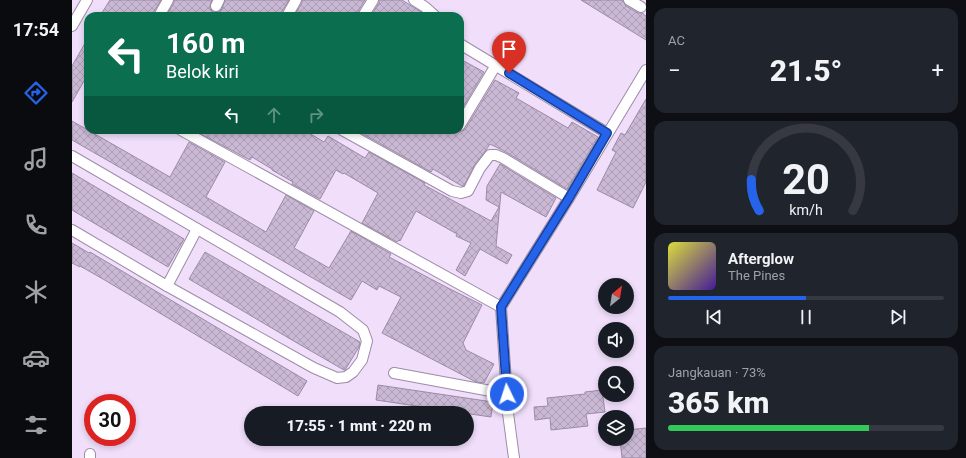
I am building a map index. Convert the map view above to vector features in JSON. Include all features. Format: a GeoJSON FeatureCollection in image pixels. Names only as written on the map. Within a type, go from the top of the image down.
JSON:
{"type":"FeatureCollection","features":[{"type":"Feature","properties":{"kind":"street"},"geometry":{"type":"LineString","coordinates":[[72,26],[87,0]]}},
{"type":"Feature","properties":{"kind":"street"},"geometry":{"type":"LineString","coordinates":[[161,12],[168,0]]}},
{"type":"Feature","properties":{"kind":"street"},"geometry":{"type":"LineString","coordinates":[[289,12],[296,0]]}},
{"type":"Feature","properties":{"kind":"street"},"geometry":{"type":"LineString","coordinates":[[366,12],[373,0]]}},
{"type":"Feature","properties":{"kind":"street"},"geometry":{"type":"LineString","coordinates":[[414,0],[431,12]]}},
{"type":"Feature","properties":{"kind":"street"},"geometry":{"type":"LineString","coordinates":[[629,0],[641,7]]}},
{"type":"Feature","properties":{"kind":"street"},"geometry":{"type":"LineString","coordinates":[[464,46],[607,133]]}},
{"type":"Feature","properties":{"kind":"street"},"geometry":{"type":"LineString","coordinates":[[464,118],[496,66]]}},
{"type":"Feature","properties":{"kind":"street"},"geometry":{"type":"LineString","coordinates":[[514,458],[508,413],[501,307],[646,70]]}},
{"type":"Feature","properties":{"kind":"street"},"geometry":{"type":"LineString","coordinates":[[188,134],[501,307]]}},
{"type":"Feature","properties":{"kind":"street"},"geometry":{"type":"LineString","coordinates":[[349,134],[452,191],[461,193],[468,191],[480,168],[490,155],[503,158],[569,198]]}},
{"type":"Feature","properties":{"kind":"street"},"geometry":{"type":"LineString","coordinates":[[72,156],[340,312],[363,330],[367,341],[362,360],[353,372],[346,377],[337,378],[314,368],[167,286],[72,230]]}},
{"type":"Feature","properties":{"kind":"street"},"geometry":{"type":"LineString","coordinates":[[167,286],[196,229]]}},
{"type":"Feature","properties":{"kind":"street"},"geometry":{"type":"LineString","coordinates":[[394,373],[507,394]]}},
{"type":"Feature","properties":{"kind":"building"},"geometry":{"type":"Polygon","coordinates":[[[110,0],[161,0],[154,12],[102,12],[110,0]]]}},
{"type":"Feature","properties":{"kind":"building"},"geometry":{"type":"Polygon","coordinates":[[[174,0],[212,0],[210,9],[213,12],[168,12],[174,3],[174,0]]]}},
{"type":"Feature","properties":{"kind":"building"},"geometry":{"type":"Polygon","coordinates":[[[225,0],[289,0],[282,12],[219,12],[222,9],[225,0]]]}},
{"type":"Feature","properties":{"kind":"building"},"geometry":{"type":"Polygon","coordinates":[[[302,0],[365,0],[358,12],[296,12],[302,3],[302,0]]]}},
{"type":"Feature","properties":{"kind":"building"},"geometry":{"type":"Polygon","coordinates":[[[379,0],[402,0],[421,12],[373,12],[379,3],[379,0]]]}},
{"type":"Feature","properties":{"kind":"building"},"geometry":{"type":"Polygon","coordinates":[[[581,0],[623,1],[626,6],[646,16],[646,40],[581,0]]]}},
{"type":"Feature","properties":{"kind":"building"},"geometry":{"type":"Polygon","coordinates":[[[84,45],[84,81],[72,102],[72,66],[84,45]]]}},
{"type":"Feature","properties":{"kind":"building"},"geometry":{"type":"Polygon","coordinates":[[[464,61],[484,72],[464,105],[464,61]]]}},
{"type":"Feature","properties":{"kind":"building"},"geometry":{"type":"Polygon","coordinates":[[[495,80],[519,93],[516,98],[568,128],[572,122],[598,137],[567,189],[490,144],[475,164],[464,186],[462,186],[433,169],[431,172],[363,134],[464,134],[464,130],[495,80]]]}},
{"type":"Feature","properties":{"kind":"building"},"geometry":{"type":"Polygon","coordinates":[[[646,99],[646,182],[633,208],[597,190],[616,152],[612,150],[621,133],[625,135],[646,99]]]}},
{"type":"Feature","properties":{"kind":"building"},"geometry":{"type":"Polygon","coordinates":[[[72,121],[84,128],[84,134],[95,134],[170,177],[189,142],[225,162],[206,197],[266,232],[286,195],[314,211],[294,248],[329,268],[351,231],[391,254],[389,257],[482,305],[463,343],[466,350],[494,364],[484,383],[476,382],[382,333],[401,297],[379,286],[377,290],[362,281],[351,300],[72,140],[72,121]]]}},
{"type":"Feature","properties":{"kind":"building"},"geometry":{"type":"Polygon","coordinates":[[[201,134],[311,134],[324,142],[328,136],[365,158],[369,152],[425,183],[424,185],[491,221],[499,207],[486,200],[487,186],[500,164],[556,198],[546,217],[501,192],[496,246],[512,255],[507,264],[480,249],[465,276],[456,270],[471,243],[456,236],[457,234],[416,211],[400,241],[399,240],[397,242],[362,223],[378,193],[344,173],[343,174],[336,170],[320,199],[292,184],[293,182],[252,157],[250,160],[201,134]]]}},
{"type":"Feature","properties":{"kind":"building"},"geometry":{"type":"Polygon","coordinates":[[[72,173],[184,239],[168,267],[72,210],[72,173]]]}},
{"type":"Feature","properties":{"kind":"building"},"geometry":{"type":"Polygon","coordinates":[[[72,243],[89,253],[90,252],[307,381],[298,396],[103,279],[72,263],[72,243]]]}},
{"type":"Feature","properties":{"kind":"building"},"geometry":{"type":"Polygon","coordinates":[[[205,252],[360,342],[359,347],[345,370],[189,279],[205,252]]]}},
{"type":"Feature","properties":{"kind":"building"},"geometry":{"type":"Polygon","coordinates":[[[378,385],[493,402],[491,417],[474,414],[474,406],[417,406],[376,400],[378,385]]]}},
{"type":"Feature","properties":{"kind":"building"},"geometry":{"type":"Polygon","coordinates":[[[598,390],[598,402],[604,402],[605,410],[598,410],[598,413],[586,414],[588,426],[551,430],[550,418],[535,420],[534,407],[548,406],[547,398],[585,394],[585,392],[598,390]]]}},
{"type":"Feature","properties":{"kind":"building"},"geometry":{"type":"Polygon","coordinates":[[[646,428],[646,458],[622,458],[621,446],[634,446],[634,429],[646,428]]]}},
{"type":"Feature","properties":{"kind":"route"},"geometry":{"type":"LineString","coordinates":[[507,394],[501,307],[569,198],[607,133],[509,73]]}}]}
